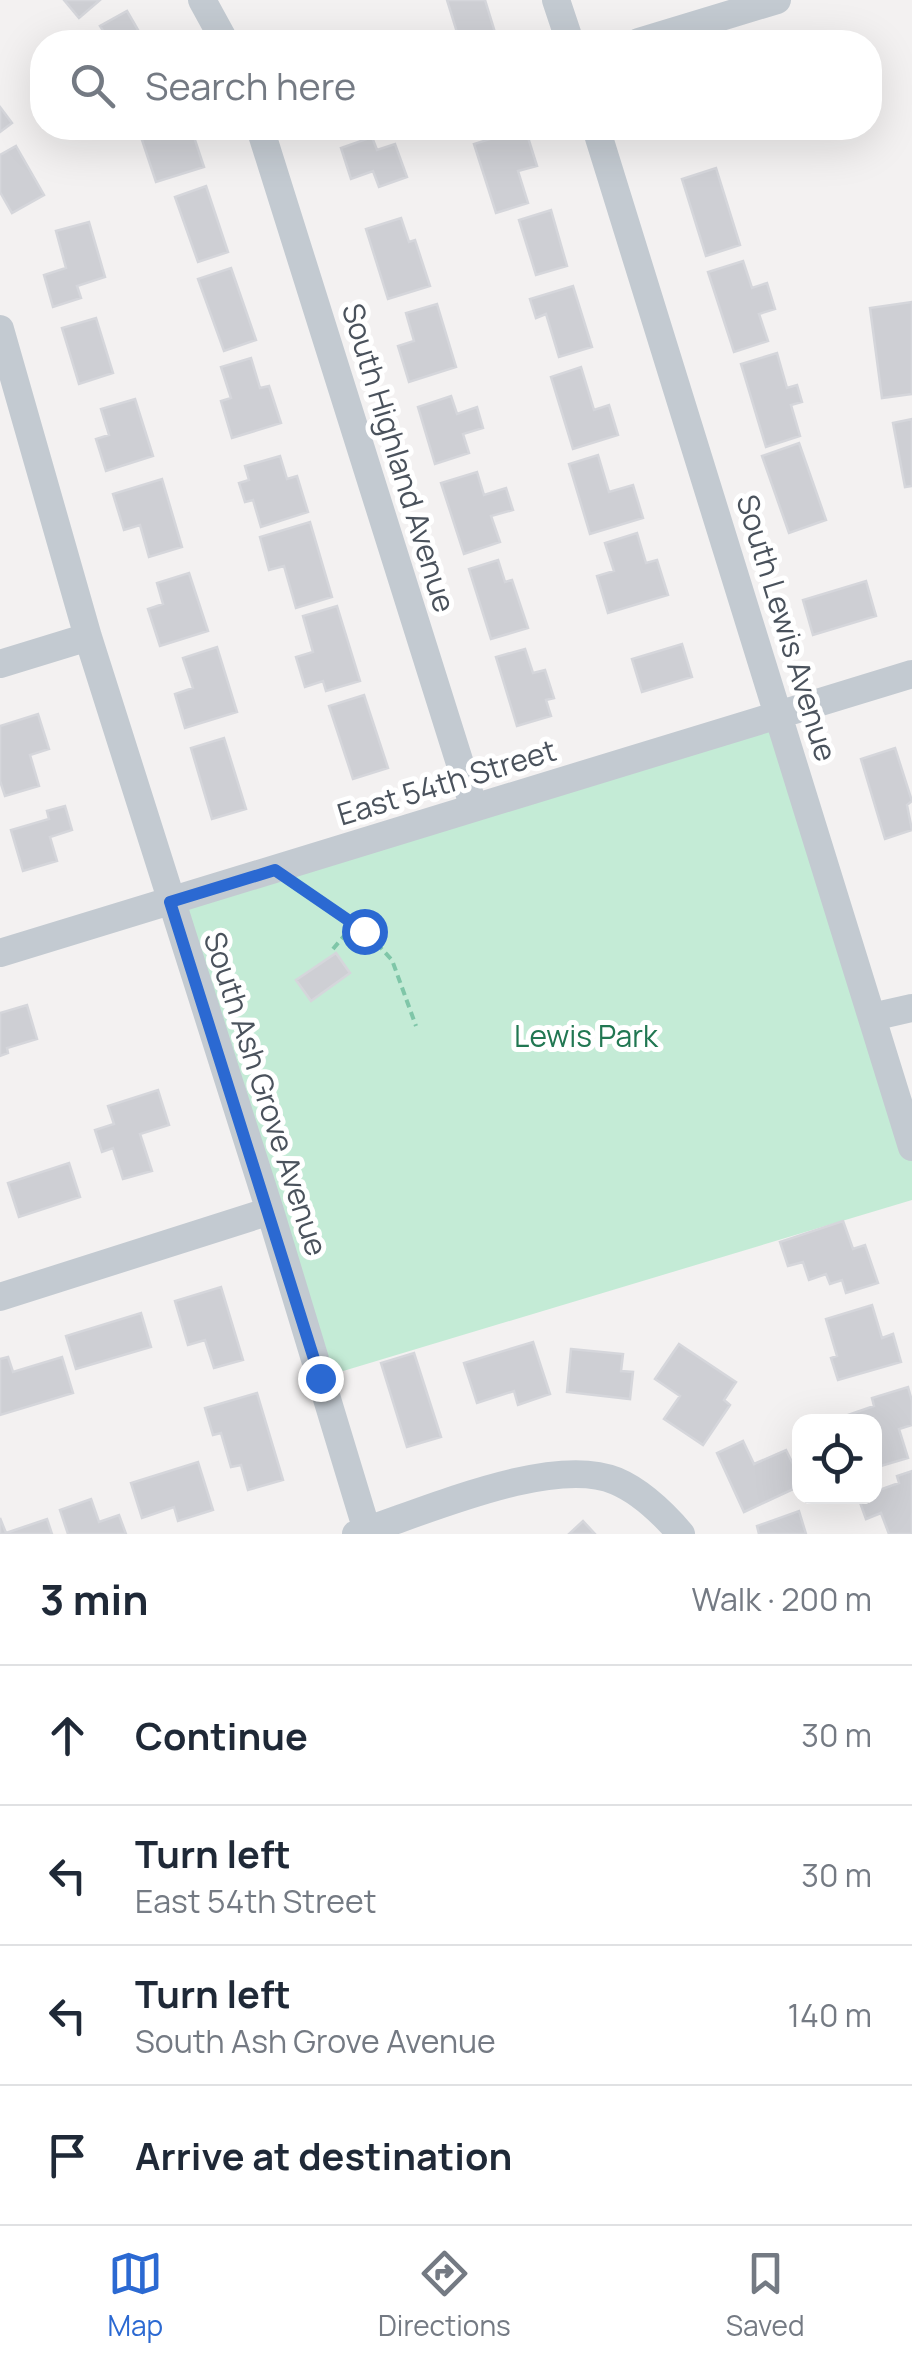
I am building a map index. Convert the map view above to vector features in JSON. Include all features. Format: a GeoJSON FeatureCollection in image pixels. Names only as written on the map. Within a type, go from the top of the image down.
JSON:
{"type":"FeatureCollection","features":[{"type":"Feature","properties":{"kind":"street"},"geometry":{"type":"LineString","coordinates":[[202,0],[218,30]]}},
{"type":"Feature","properties":{"kind":"street"},"geometry":{"type":"LineString","coordinates":[[556,0],[566,30]]}},
{"type":"Feature","properties":{"kind":"street"},"geometry":{"type":"LineString","coordinates":[[678,30],[777,0]]}},
{"type":"Feature","properties":{"kind":"street","name":"South Highland Avenue"},"geometry":{"type":"LineString","coordinates":[[264,140],[474,808]]}},
{"type":"Feature","properties":{"kind":"street","name":"South Lewis Avenue"},"geometry":{"type":"LineString","coordinates":[[600,140],[912,1148]]}},
{"type":"Feature","properties":{"kind":"street","name":"South Ash Grove Avenue"},"geometry":{"type":"LineString","coordinates":[[0,329],[88,637],[270,1211],[364,1533]]}},
{"type":"Feature","properties":{"kind":"street"},"geometry":{"type":"LineString","coordinates":[[0,664],[88,637]]}},
{"type":"Feature","properties":{"kind":"street","name":"East 54th Street"},"geometry":{"type":"LineString","coordinates":[[0,953],[912,674]]}},
{"type":"Feature","properties":{"kind":"street"},"geometry":{"type":"LineString","coordinates":[[872,1017],[912,1008]]}},
{"type":"Feature","properties":{"kind":"street"},"geometry":{"type":"LineString","coordinates":[[0,1297],[270,1211]]}},
{"type":"Feature","properties":{"kind":"street"},"geometry":{"type":"LineString","coordinates":[[364,1533],[528,1478],[564,1472],[612,1479],[631,1489],[664,1514],[681,1534]]}},
{"type":"Feature","properties":{"kind":"path"},"geometry":{"type":"LineString","coordinates":[[275,870],[355,925],[392,960],[416,1026]]}},
{"type":"Feature","properties":{"kind":"path"},"geometry":{"type":"LineString","coordinates":[[333,949],[365,911]]}},
{"type":"Feature","properties":{"kind":"green space","name":"Lewis Park"},"geometry":{"type":"Polygon","coordinates":[[[779,716],[912,1148],[912,1200],[320,1378],[170,902],[779,716]]]}},
{"type":"Feature","properties":{"kind":"building"},"geometry":{"type":"Polygon","coordinates":[[[64,0],[100,0],[79,18],[64,0]]]}},
{"type":"Feature","properties":{"kind":"building"},"geometry":{"type":"Polygon","coordinates":[[[447,0],[485,0],[494,30],[456,30],[447,0]]]}},
{"type":"Feature","properties":{"kind":"building"},"geometry":{"type":"Polygon","coordinates":[[[127,11],[138,30],[102,30],[100,26],[127,11]]]}},
{"type":"Feature","properties":{"kind":"building"},"geometry":{"type":"Polygon","coordinates":[[[0,107],[12,123],[0,132],[0,107]]]}},
{"type":"Feature","properties":{"kind":"building"},"geometry":{"type":"Polygon","coordinates":[[[142,140],[195,140],[204,167],[156,182],[142,140]]]}},
{"type":"Feature","properties":{"kind":"building"},"geometry":{"type":"Polygon","coordinates":[[[364,140],[373,140],[377,150],[395,144],[407,177],[379,187],[373,171],[351,179],[341,148],[364,140]]]}},
{"type":"Feature","properties":{"kind":"building"},"geometry":{"type":"Polygon","coordinates":[[[487,140],[529,140],[537,166],[518,171],[528,203],[496,213],[474,144],[487,140]]]}},
{"type":"Feature","properties":{"kind":"building"},"geometry":{"type":"Polygon","coordinates":[[[16,146],[44,195],[12,213],[0,192],[0,155],[16,146]]]}},
{"type":"Feature","properties":{"kind":"building"},"geometry":{"type":"Polygon","coordinates":[[[716,168],[740,245],[706,256],[682,179],[716,168]]]}},
{"type":"Feature","properties":{"kind":"building"},"geometry":{"type":"Polygon","coordinates":[[[206,186],[228,252],[198,262],[175,197],[206,186]]]}},
{"type":"Feature","properties":{"kind":"building"},"geometry":{"type":"Polygon","coordinates":[[[551,210],[567,266],[536,275],[519,220],[551,210]]]}},
{"type":"Feature","properties":{"kind":"building"},"geometry":{"type":"Polygon","coordinates":[[[401,218],[409,242],[415,240],[430,286],[388,299],[366,229],[401,218]]]}},
{"type":"Feature","properties":{"kind":"building"},"geometry":{"type":"Polygon","coordinates":[[[89,222],[105,277],[77,286],[81,298],[53,307],[44,275],[66,268],[56,231],[89,222]]]}},
{"type":"Feature","properties":{"kind":"building"},"geometry":{"type":"Polygon","coordinates":[[[743,261],[752,288],[767,283],[775,309],[759,314],[768,341],[734,352],[708,272],[743,261]]]}},
{"type":"Feature","properties":{"kind":"building"},"geometry":{"type":"Polygon","coordinates":[[[231,268],[256,340],[224,351],[198,279],[231,268]]]}},
{"type":"Feature","properties":{"kind":"building"},"geometry":{"type":"Polygon","coordinates":[[[573,286],[592,347],[559,357],[546,314],[536,318],[530,299],[573,286]]]}},
{"type":"Feature","properties":{"kind":"building"},"geometry":{"type":"Polygon","coordinates":[[[912,302],[912,394],[882,398],[870,308],[912,302]]]}},
{"type":"Feature","properties":{"kind":"building"},"geometry":{"type":"Polygon","coordinates":[[[437,304],[456,367],[409,382],[398,346],[414,341],[406,313],[437,304]]]}},
{"type":"Feature","properties":{"kind":"building"},"geometry":{"type":"Polygon","coordinates":[[[96,318],[113,373],[79,384],[62,328],[96,318]]]}},
{"type":"Feature","properties":{"kind":"building"},"geometry":{"type":"Polygon","coordinates":[[[777,353],[787,388],[797,385],[802,402],[791,405],[800,436],[766,447],[741,364],[777,353]]]}},
{"type":"Feature","properties":{"kind":"building"},"geometry":{"type":"Polygon","coordinates":[[[251,358],[260,388],[269,386],[281,423],[232,438],[221,401],[231,398],[221,367],[251,358]]]}},
{"type":"Feature","properties":{"kind":"building"},"geometry":{"type":"Polygon","coordinates":[[[581,367],[594,410],[609,405],[618,435],[573,449],[551,377],[581,367]]]}},
{"type":"Feature","properties":{"kind":"building"},"geometry":{"type":"Polygon","coordinates":[[[451,396],[457,414],[477,407],[483,428],[463,434],[469,453],[435,464],[418,407],[451,396]]]}},
{"type":"Feature","properties":{"kind":"building"},"geometry":{"type":"Polygon","coordinates":[[[135,399],[153,456],[106,471],[96,439],[109,435],[101,409],[135,399]]]}},
{"type":"Feature","properties":{"kind":"building"},"geometry":{"type":"Polygon","coordinates":[[[912,419],[912,486],[905,487],[893,423],[912,419]]]}},
{"type":"Feature","properties":{"kind":"building"},"geometry":{"type":"Polygon","coordinates":[[[799,443],[826,520],[789,533],[762,456],[799,443]]]}},
{"type":"Feature","properties":{"kind":"building"},"geometry":{"type":"Polygon","coordinates":[[[598,455],[609,492],[633,485],[643,518],[590,534],[569,464],[598,455]]]}},
{"type":"Feature","properties":{"kind":"building"},"geometry":{"type":"Polygon","coordinates":[[[280,456],[287,479],[297,476],[308,512],[261,527],[253,500],[245,502],[239,483],[249,480],[245,466],[280,456]]]}},
{"type":"Feature","properties":{"kind":"building"},"geometry":{"type":"Polygon","coordinates":[[[477,472],[484,495],[506,488],[513,510],[491,516],[500,542],[464,554],[441,483],[477,472]]]}},
{"type":"Feature","properties":{"kind":"building"},"geometry":{"type":"Polygon","coordinates":[[[162,479],[182,547],[149,557],[140,525],[124,530],[113,494],[162,479]]]}},
{"type":"Feature","properties":{"kind":"building"},"geometry":{"type":"Polygon","coordinates":[[[310,522],[332,597],[296,608],[284,566],[269,570],[260,537],[310,522]]]}},
{"type":"Feature","properties":{"kind":"building"},"geometry":{"type":"Polygon","coordinates":[[[637,533],[646,563],[657,560],[668,595],[608,613],[597,576],[614,571],[605,543],[637,533]]]}},
{"type":"Feature","properties":{"kind":"building"},"geometry":{"type":"Polygon","coordinates":[[[498,560],[505,582],[512,580],[528,628],[491,639],[469,569],[498,560]]]}},
{"type":"Feature","properties":{"kind":"building"},"geometry":{"type":"Polygon","coordinates":[[[189,573],[208,631],[160,646],[148,609],[163,604],[157,583],[189,573]]]}},
{"type":"Feature","properties":{"kind":"building"},"geometry":{"type":"Polygon","coordinates":[[[866,581],[876,616],[813,635],[803,600],[866,581]]]}},
{"type":"Feature","properties":{"kind":"building"},"geometry":{"type":"Polygon","coordinates":[[[337,606],[360,681],[326,691],[323,681],[305,687],[296,657],[313,652],[303,616],[337,606]]]}},
{"type":"Feature","properties":{"kind":"building"},"geometry":{"type":"Polygon","coordinates":[[[682,644],[692,677],[642,692],[632,659],[682,644]]]}},
{"type":"Feature","properties":{"kind":"building"},"geometry":{"type":"Polygon","coordinates":[[[217,647],[237,712],[185,728],[175,694],[193,688],[183,658],[217,647]]]}},
{"type":"Feature","properties":{"kind":"building"},"geometry":{"type":"Polygon","coordinates":[[[525,649],[533,673],[545,670],[554,698],[546,700],[551,716],[517,726],[496,657],[525,649]]]}},
{"type":"Feature","properties":{"kind":"building"},"geometry":{"type":"Polygon","coordinates":[[[364,695],[388,768],[353,779],[329,706],[364,695]]]}},
{"type":"Feature","properties":{"kind":"building"},"geometry":{"type":"Polygon","coordinates":[[[38,714],[49,749],[30,755],[39,786],[5,796],[0,781],[0,726],[38,714]]]}},
{"type":"Feature","properties":{"kind":"building"},"geometry":{"type":"Polygon","coordinates":[[[224,738],[246,809],[212,819],[191,748],[224,738]]]}},
{"type":"Feature","properties":{"kind":"building"},"geometry":{"type":"Polygon","coordinates":[[[895,748],[912,801],[907,805],[912,830],[885,839],[861,759],[895,748]]]}},
{"type":"Feature","properties":{"kind":"building"},"geometry":{"type":"Polygon","coordinates":[[[65,806],[72,830],[50,837],[57,861],[23,871],[11,830],[49,819],[47,811],[65,806]]]}},
{"type":"Feature","properties":{"kind":"building"},"geometry":{"type":"Polygon","coordinates":[[[336,953],[350,973],[311,1001],[296,980],[336,953]]]}},
{"type":"Feature","properties":{"kind":"building"},"geometry":{"type":"Polygon","coordinates":[[[27,1005],[37,1039],[7,1048],[8,1053],[0,1056],[0,1013],[27,1005]]]}},
{"type":"Feature","properties":{"kind":"building"},"geometry":{"type":"Polygon","coordinates":[[[158,1090],[169,1125],[140,1134],[152,1171],[123,1179],[113,1148],[102,1152],[95,1130],[114,1124],[108,1106],[158,1090]]]}},
{"type":"Feature","properties":{"kind":"building"},"geometry":{"type":"Polygon","coordinates":[[[69,1163],[80,1197],[19,1217],[8,1183],[69,1163]]]}},
{"type":"Feature","properties":{"kind":"building"},"geometry":{"type":"Polygon","coordinates":[[[843,1221],[853,1249],[865,1245],[878,1283],[846,1293],[842,1280],[830,1284],[826,1274],[809,1280],[803,1262],[788,1266],[780,1242],[843,1221]]]}},
{"type":"Feature","properties":{"kind":"building"},"geometry":{"type":"Polygon","coordinates":[[[221,1287],[243,1360],[214,1368],[205,1340],[188,1345],[175,1301],[221,1287]]]}},
{"type":"Feature","properties":{"kind":"building"},"geometry":{"type":"Polygon","coordinates":[[[872,1305],[882,1338],[893,1334],[901,1362],[838,1380],[831,1358],[837,1356],[826,1319],[872,1305]]]}},
{"type":"Feature","properties":{"kind":"building"},"geometry":{"type":"Polygon","coordinates":[[[141,1313],[151,1347],[76,1369],[66,1336],[141,1313]]]}},
{"type":"Feature","properties":{"kind":"building"},"geometry":{"type":"Polygon","coordinates":[[[533,1342],[550,1394],[518,1405],[514,1391],[477,1403],[464,1363],[533,1342]]]}},
{"type":"Feature","properties":{"kind":"building"},"geometry":{"type":"Polygon","coordinates":[[[679,1344],[736,1382],[724,1400],[730,1405],[703,1445],[664,1419],[680,1396],[655,1379],[679,1344]]]}},
{"type":"Feature","properties":{"kind":"building"},"geometry":{"type":"Polygon","coordinates":[[[571,1349],[623,1354],[621,1371],[633,1372],[630,1399],[567,1392],[571,1349]]]}},
{"type":"Feature","properties":{"kind":"building"},"geometry":{"type":"Polygon","coordinates":[[[414,1353],[441,1437],[407,1447],[381,1363],[414,1353]]]}},
{"type":"Feature","properties":{"kind":"building"},"geometry":{"type":"Polygon","coordinates":[[[8,1357],[13,1372],[62,1357],[73,1393],[0,1415],[0,1359],[8,1357]]]}},
{"type":"Feature","properties":{"kind":"building"},"geometry":{"type":"Polygon","coordinates":[[[908,1387],[912,1425],[899,1429],[908,1458],[882,1466],[882,1414],[851,1414],[874,1406],[872,1398],[908,1387]]]}},
{"type":"Feature","properties":{"kind":"building"},"geometry":{"type":"Polygon","coordinates":[[[257,1393],[283,1480],[248,1490],[241,1465],[231,1467],[221,1433],[213,1435],[205,1408],[257,1393]]]}},
{"type":"Feature","properties":{"kind":"building"},"geometry":{"type":"Polygon","coordinates":[[[743,1441],[754,1464],[786,1450],[792,1462],[792,1490],[744,1512],[717,1453],[743,1441]]]}},
{"type":"Feature","properties":{"kind":"building"},"geometry":{"type":"Polygon","coordinates":[[[198,1462],[213,1510],[178,1521],[174,1507],[142,1518],[131,1483],[198,1462]]]}},
{"type":"Feature","properties":{"kind":"building"},"geometry":{"type":"Polygon","coordinates":[[[912,1471],[912,1534],[889,1534],[881,1513],[866,1519],[861,1504],[882,1504],[882,1489],[899,1483],[897,1476],[912,1471]]]}},
{"type":"Feature","properties":{"kind":"building"},"geometry":{"type":"Polygon","coordinates":[[[91,1499],[99,1522],[119,1515],[126,1534],[68,1534],[60,1510],[91,1499]]]}},
{"type":"Feature","properties":{"kind":"building"},"geometry":{"type":"Polygon","coordinates":[[[799,1511],[806,1534],[759,1534],[757,1526],[799,1511]]]}},
{"type":"Feature","properties":{"kind":"building"},"geometry":{"type":"Polygon","coordinates":[[[0,1518],[6,1533],[47,1519],[52,1534],[0,1534],[0,1518]]]}},
{"type":"Feature","properties":{"kind":"building"},"geometry":{"type":"Polygon","coordinates":[[[583,1521],[595,1534],[569,1534],[583,1521]]]}},
{"type":"Feature","properties":{"kind":"route"},"geometry":{"type":"LineString","coordinates":[[320,1378],[170,902],[275,870],[364,931]]}}]}
